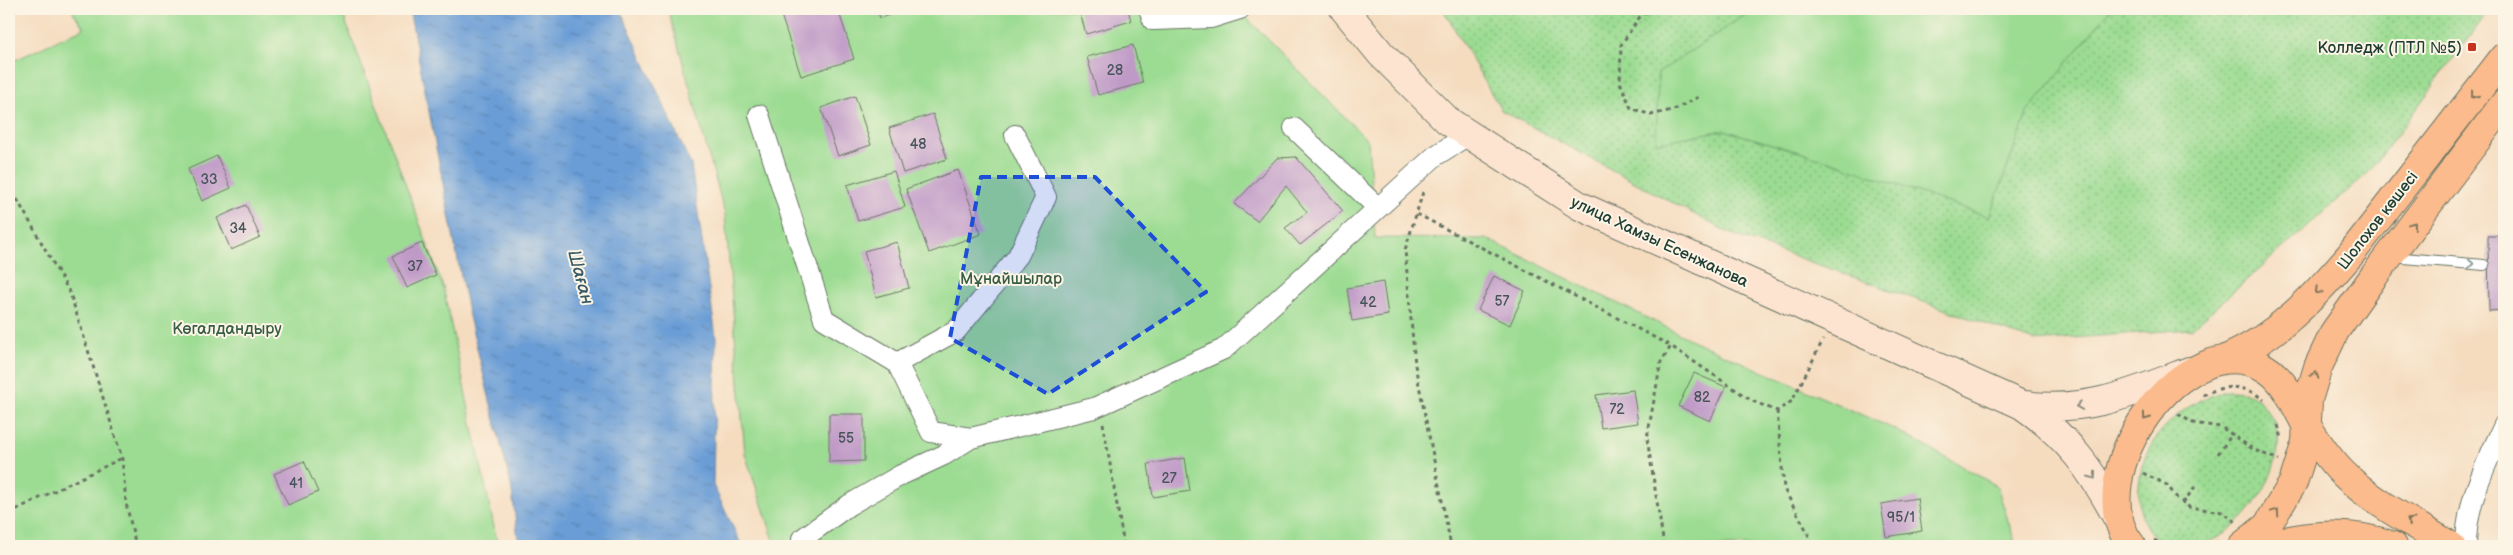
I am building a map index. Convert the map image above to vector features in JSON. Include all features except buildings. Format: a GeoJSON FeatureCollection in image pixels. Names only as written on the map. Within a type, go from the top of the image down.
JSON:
{"type":"FeatureCollection","features":[{"type":"Feature","properties":{"kind":"main road","name":"Шолохов көшесі"},"geometry":{"type":"LineString","coordinates":[[2119,521],[2116,495],[2118,475],[2128,447],[2143,420],[2162,396],[2182,379],[2265,339],[2325,284],[2350,255],[2504,57]]}},
{"type":"Feature","properties":{"kind":"main road","name":"Шолохов көшесі"},"geometry":{"type":"LineString","coordinates":[[2237,535],[2268,526],[2293,483],[2304,450],[2308,400],[2318,367],[2335,331],[2389,256],[2503,110]]}},
{"type":"Feature","properties":{"kind":"main road"},"geometry":{"type":"LineString","coordinates":[[2217,361],[2246,361],[2265,368],[2282,382],[2305,423],[2331,460],[2348,478],[2382,503],[2451,546]]}},
{"type":"Feature","properties":{"kind":"main road"},"geometry":{"type":"LineString","coordinates":[[2107,546],[2119,521]]}},
{"type":"Feature","properties":{"kind":"main road"},"geometry":{"type":"LineString","coordinates":[[2119,521],[2132,546]]}},
{"type":"Feature","properties":{"kind":"main road"},"geometry":{"type":"LineString","coordinates":[[2264,546],[2325,534],[2373,539],[2392,546]]}},
{"type":"Feature","properties":{"kind":"street"},"geometry":{"type":"LineString","coordinates":[[1149,9],[1153,20],[1211,18],[1240,9]]}},
{"type":"Feature","properties":{"kind":"street","name":"улица Хамзы Есенжанова"},"geometry":{"type":"LineString","coordinates":[[1344,9],[1381,54],[1448,121],[1580,206],[2022,405]]}},
{"type":"Feature","properties":{"kind":"street"},"geometry":{"type":"LineString","coordinates":[[759,115],[824,319],[897,363],[930,432],[971,438]]}},
{"type":"Feature","properties":{"kind":"street"},"geometry":{"type":"LineString","coordinates":[[1294,128],[1378,208]]}},
{"type":"Feature","properties":{"kind":"street"},"geometry":{"type":"LineString","coordinates":[[897,363],[956,330],[1018,256],[1046,197],[1015,135]]}},
{"type":"Feature","properties":{"kind":"street"},"geometry":{"type":"LineString","coordinates":[[803,546],[802,539],[849,506],[901,474],[944,455],[971,438],[1100,405],[1224,349],[1435,156],[1468,135]]}},
{"type":"Feature","properties":{"kind":"street"},"geometry":{"type":"LineString","coordinates":[[2022,405],[2072,408],[2106,401],[2138,392],[2217,361]]}},
{"type":"Feature","properties":{"kind":"street"},"geometry":{"type":"LineString","coordinates":[[2022,405],[2060,434],[2099,484],[2119,521]]}},
{"type":"Feature","properties":{"kind":"street"},"geometry":{"type":"LineString","coordinates":[[2466,546],[2466,527],[2476,484],[2504,425]]}},
{"type":"Feature","properties":{"kind":"lane"},"geometry":{"type":"LineString","coordinates":[[2389,256],[2484,265]]}},
{"type":"Feature","properties":{"kind":"path"},"geometry":{"type":"LineString","coordinates":[[1654,9],[1641,15],[1621,45],[1620,82],[1631,108],[1651,115],[1676,109],[1702,95]]}},
{"type":"Feature","properties":{"kind":"path"},"geometry":{"type":"LineString","coordinates":[[9,185],[70,293],[122,458],[126,503],[136,546]]}},
{"type":"Feature","properties":{"kind":"path"},"geometry":{"type":"LineString","coordinates":[[1424,189],[1406,250],[1415,366],[1451,546]]}},
{"type":"Feature","properties":{"kind":"path"},"geometry":{"type":"LineString","coordinates":[[1416,214],[1671,346],[1752,402],[1777,411]]}},
{"type":"Feature","properties":{"kind":"path"},"geometry":{"type":"LineString","coordinates":[[1777,411],[1792,401],[1832,320]]}},
{"type":"Feature","properties":{"kind":"path"},"geometry":{"type":"LineString","coordinates":[[1664,546],[1647,438],[1661,362],[1671,346]]}},
{"type":"Feature","properties":{"kind":"path"},"geometry":{"type":"LineString","coordinates":[[2196,398],[2212,391],[2240,388],[2252,390],[2266,401]]}},
{"type":"Feature","properties":{"kind":"path"},"geometry":{"type":"LineString","coordinates":[[1100,405],[1124,546]]}},
{"type":"Feature","properties":{"kind":"path"},"geometry":{"type":"LineString","coordinates":[[2171,416],[2182,407]]}},
{"type":"Feature","properties":{"kind":"path"},"geometry":{"type":"LineString","coordinates":[[1777,411],[1784,489],[1808,533],[1810,546]]}},
{"type":"Feature","properties":{"kind":"path"},"geometry":{"type":"LineString","coordinates":[[2175,412],[2194,423],[2221,427],[2233,433],[2254,450],[2279,460]]}},
{"type":"Feature","properties":{"kind":"path"},"geometry":{"type":"LineString","coordinates":[[2278,423],[2282,436],[2281,444]]}},
{"type":"Feature","properties":{"kind":"path"},"geometry":{"type":"LineString","coordinates":[[2218,454],[2233,433]]}},
{"type":"Feature","properties":{"kind":"path"},"geometry":{"type":"LineString","coordinates":[[2276,467],[2280,452]]}},
{"type":"Feature","properties":{"kind":"path"},"geometry":{"type":"LineString","coordinates":[[9,513],[122,458]]}},
{"type":"Feature","properties":{"kind":"path"},"geometry":{"type":"LineString","coordinates":[[2138,471],[2167,485],[2183,503],[2196,510],[2222,512],[2237,535],[2207,546]]}},
{"type":"Feature","properties":{"kind":"path"},"geometry":{"type":"LineString","coordinates":[[2183,503],[2197,484]]}},
{"type":"Feature","properties":{"kind":"highlighted area"},"geometry":{"type":"Polygon","coordinates":[[[981,177],[1095,177],[1206,292],[1048,394],[950,338],[981,177]]]}},
{"type":"Feature","properties":{"kind":"green space","name":"Көгалдандыру"},"geometry":{"type":"Polygon","coordinates":[[[71,9],[341,9],[443,287],[498,546],[9,546],[9,63],[84,28],[71,9]]]}},
{"type":"Feature","properties":{"kind":"green space","name":"Мұнайшылар"},"geometry":{"type":"Polygon","coordinates":[[[668,9],[1238,9],[1368,141],[1375,238],[1487,239],[1696,342],[1894,429],[1997,486],[2016,546],[776,546],[745,454],[725,214],[668,9]]]}},
{"type":"Feature","properties":{"kind":"green space"},"geometry":{"type":"Polygon","coordinates":[[[1443,9],[2490,9],[2370,171],[2191,329],[2034,341],[1729,233],[1501,110],[1443,9]]]}},
{"type":"Feature","properties":{"kind":"green space"},"geometry":{"type":"Polygon","coordinates":[[[1754,9],[2111,9],[2028,111],[1989,217],[1823,159],[1724,130],[1656,143],[1658,73],[1754,9]]]}},
{"type":"Feature","properties":{"kind":"green space"},"geometry":{"type":"Polygon","coordinates":[[[2227,391],[2249,394],[2254,397],[2262,404],[2272,418],[2278,436],[2277,453],[2272,471],[2264,489],[2252,506],[2239,522],[2224,534],[2208,542],[2191,545],[2166,543],[2158,539],[2150,531],[2140,510],[2139,485],[2148,451],[2162,430],[2181,412],[2203,399],[2227,391]]]}},
{"type":"Feature","properties":{"kind":"water","name":"Шаған"},"geometry":{"type":"Polygon","coordinates":[[[409,9],[620,9],[691,165],[716,337],[713,485],[742,546],[519,546],[511,485],[468,312],[409,9]]]}},
{"type":"Feature","properties":{"kind":"place","name":"Колледж (ПТЛ №5)"},"geometry":{"type":"Point","coordinates":[2472,47]}}]}
